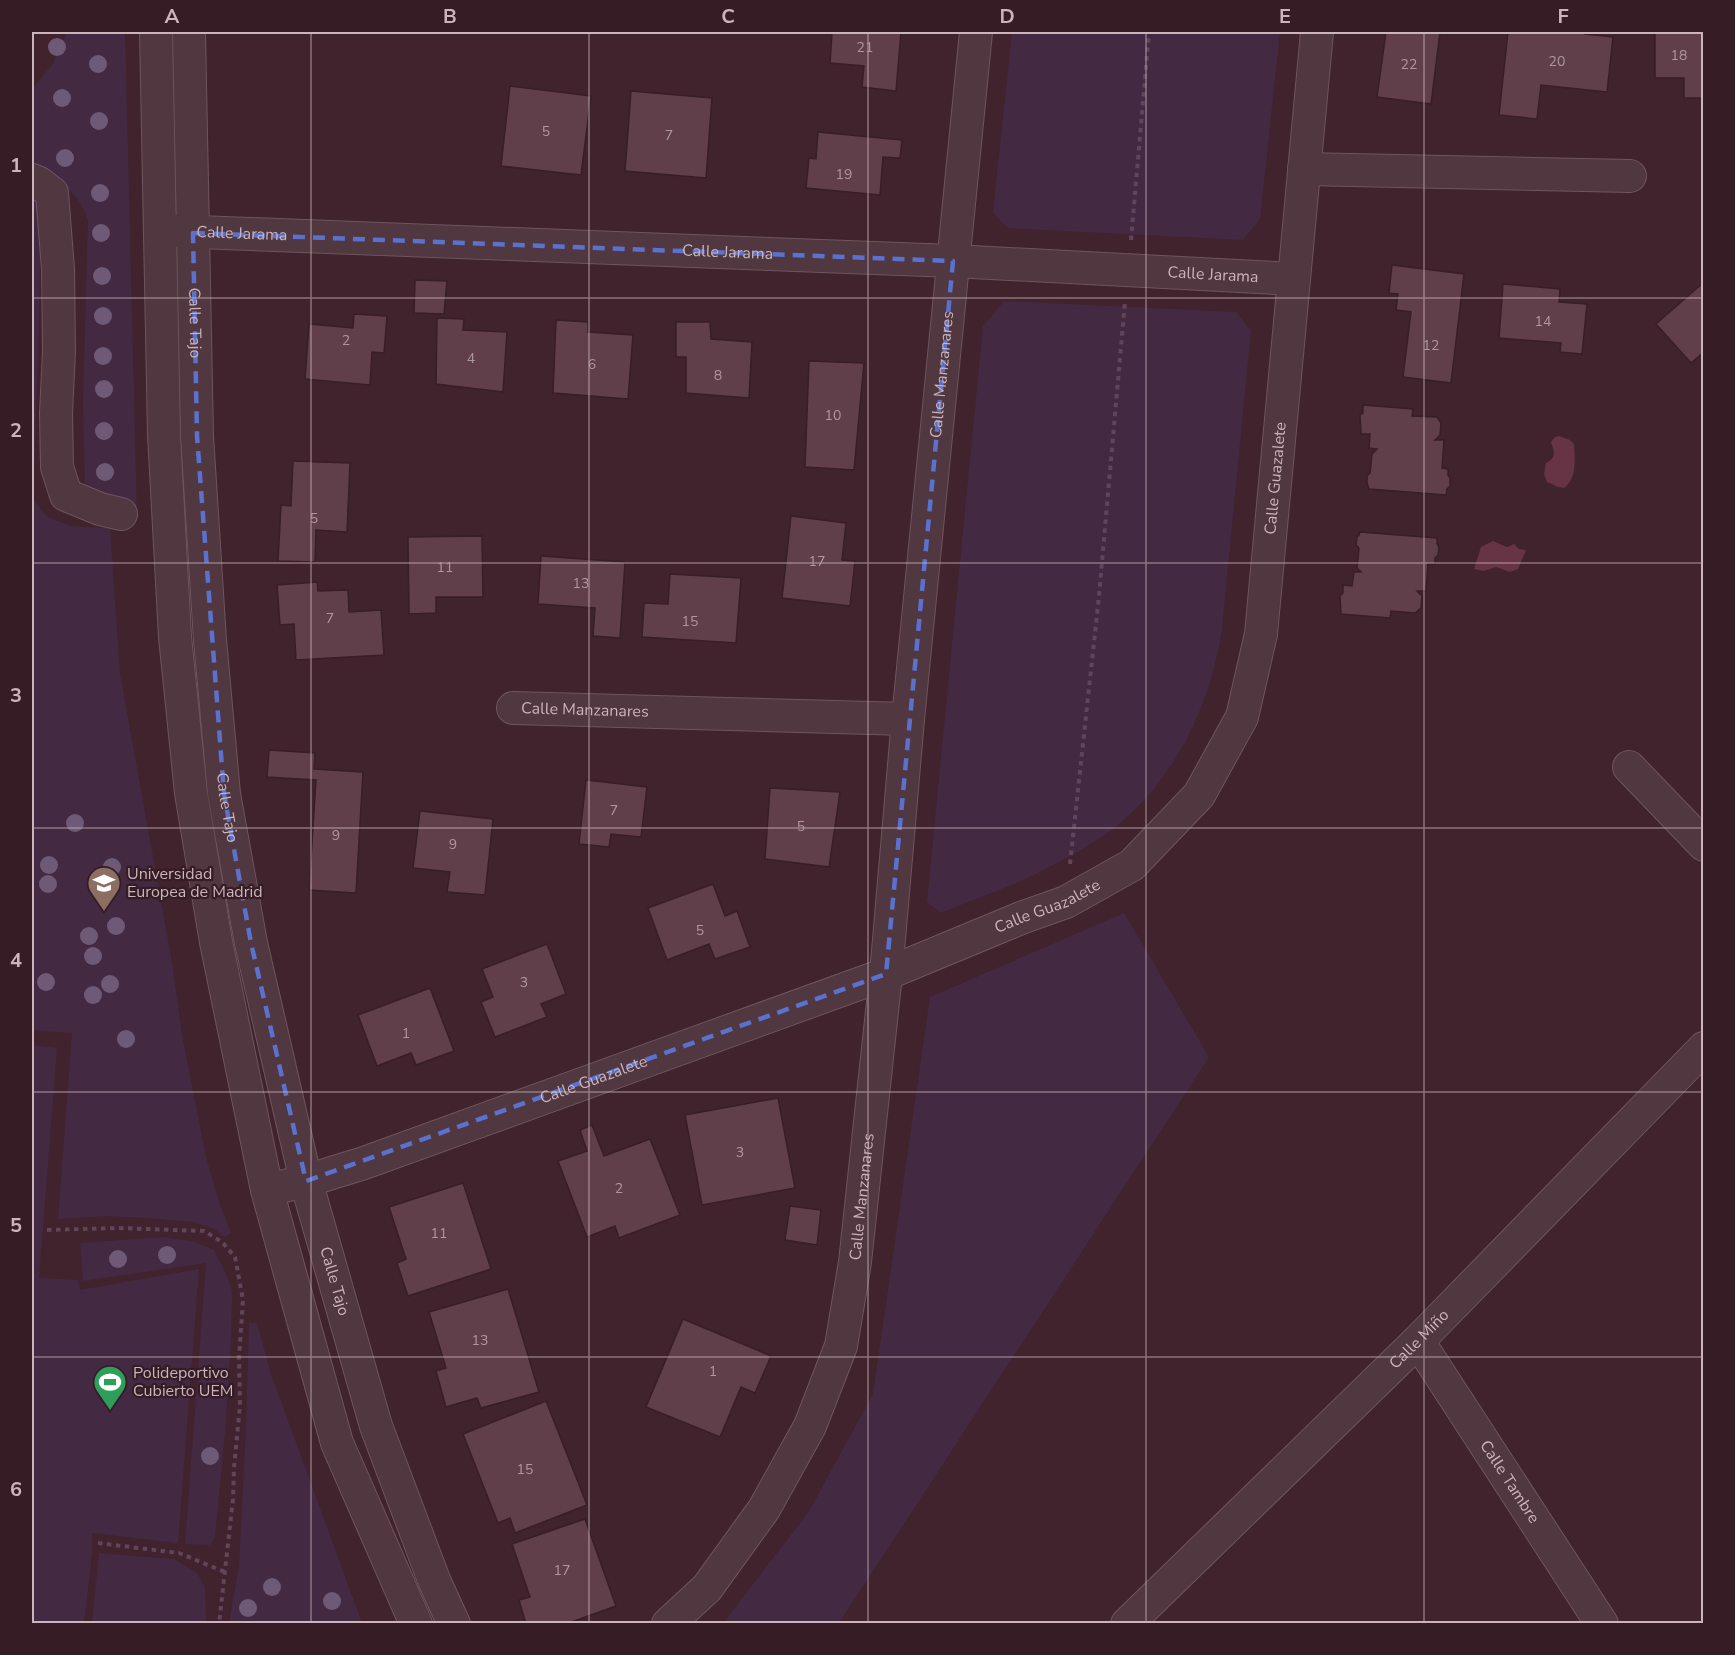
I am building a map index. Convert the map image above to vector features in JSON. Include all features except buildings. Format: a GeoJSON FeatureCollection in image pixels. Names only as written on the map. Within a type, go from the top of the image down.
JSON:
{"type":"FeatureCollection","features":[{"type":"Feature","properties":{"kind":"street","name":"Calle Tajo"},"geometry":{"type":"LineString","coordinates":[[156,32],[165,458],[175,637],[191,793],[216,942],[267,1190],[337,1443],[416,1623]]}},
{"type":"Feature","properties":{"kind":"street","name":"Calle Tajo"},"geometry":{"type":"LineString","coordinates":[[189,32],[197,436],[210,640],[224,794],[251,943],[306,1181],[376,1426],[434,1580],[454,1623]]}},
{"type":"Feature","properties":{"kind":"street","name":"Calle Manzanares"},"geometry":{"type":"LineString","coordinates":[[668,1623],[707,1588],[764,1509],[810,1426],[841,1346],[855,1262],[886,974],[908,719],[976,32]]}},
{"type":"Feature","properties":{"kind":"street","name":"Calle Guazalete"},"geometry":{"type":"LineString","coordinates":[[267,1190],[306,1181],[375,1159],[886,974],[1021,918],[1066,902],[1132,865],[1199,795],[1242,717],[1261,634],[1317,32]]}},
{"type":"Feature","properties":{"kind":"street"},"geometry":{"type":"LineString","coordinates":[[1304,169],[1630,176]]}},
{"type":"Feature","properties":{"kind":"street"},"geometry":{"type":"LineString","coordinates":[[32,180],[52,193],[54,210],[59,351],[56,414],[57,467],[66,495],[100,509],[122,514]]}},
{"type":"Feature","properties":{"kind":"street","name":"Calle Jarama"},"geometry":{"type":"LineString","coordinates":[[160,231],[953,261],[1294,279]]}},
{"type":"Feature","properties":{"kind":"street","name":"Calle Manzanares"},"geometry":{"type":"LineString","coordinates":[[513,708],[908,719]]}},
{"type":"Feature","properties":{"kind":"street"},"geometry":{"type":"LineString","coordinates":[[1629,767],[1704,845]]}},
{"type":"Feature","properties":{"kind":"street","name":"Calle Miño"},"geometry":{"type":"LineString","coordinates":[[1127,1623],[1418,1341],[1703,1051]]}},
{"type":"Feature","properties":{"kind":"street","name":"Calle Tambre"},"geometry":{"type":"LineString","coordinates":[[1418,1341],[1602,1623]]}},
{"type":"Feature","properties":{"kind":"path"},"geometry":{"type":"LineString","coordinates":[[1066,902],[1099,596],[1149,32]]}},
{"type":"Feature","properties":{"kind":"path"},"geometry":{"type":"LineString","coordinates":[[47,1230],[119,1228],[204,1231],[222,1242],[235,1257],[243,1300],[239,1358],[240,1404],[233,1499],[219,1623]]}},
{"type":"Feature","properties":{"kind":"path"},"geometry":{"type":"LineString","coordinates":[[98,1543],[179,1553],[225,1572]]}},
{"type":"Feature","properties":{"kind":"highlighted area"},"geometry":{"type":"Polygon","coordinates":[[[193,233],[953,261],[886,974],[306,1181],[251,943],[224,794],[197,436],[193,233]]]}},
{"type":"Feature","properties":{"kind":"shaded area"},"geometry":{"type":"Polygon","coordinates":[[[67,32],[125,32],[137,520],[95,506],[85,490],[83,401],[88,220],[74,194],[61,186],[32,180],[32,89],[52,65],[67,32]]]}},
{"type":"Feature","properties":{"kind":"shaded area"},"geometry":{"type":"Polygon","coordinates":[[[1012,32],[1280,32],[1260,219],[1243,240],[1008,228],[993,213],[1012,32]]]}},
{"type":"Feature","properties":{"kind":"shaded area"},"geometry":{"type":"Polygon","coordinates":[[[32,197],[36,197],[41,226],[33,500],[48,517],[71,526],[110,528],[120,674],[172,962],[182,1035],[206,1157],[231,1233],[225,1237],[214,1229],[194,1222],[107,1216],[58,1219],[72,1033],[32,1030],[32,197]]]}},
{"type":"Feature","properties":{"kind":"shaded area"},"geometry":{"type":"Polygon","coordinates":[[[1004,301],[1236,312],[1251,330],[1222,628],[1209,685],[1187,739],[1155,788],[1135,809],[1113,829],[1042,871],[941,913],[927,902],[983,326],[1004,301]]]}},
{"type":"Feature","properties":{"kind":"shaded area"},"geometry":{"type":"Polygon","coordinates":[[[1559,436],[1574,444],[1573,474],[1564,488],[1547,482],[1544,474],[1546,463],[1553,457],[1551,442],[1559,436]]]}},
{"type":"Feature","properties":{"kind":"shaded area"},"geometry":{"type":"Polygon","coordinates":[[[1493,541],[1507,547],[1514,544],[1519,549],[1526,550],[1518,569],[1510,572],[1496,567],[1484,571],[1474,569],[1481,547],[1493,541]]]}},
{"type":"Feature","properties":{"kind":"shaded area"},"geometry":{"type":"Polygon","coordinates":[[[1124,913],[1209,1057],[839,1623],[723,1623],[808,1513],[873,1394],[930,997],[1124,913]]]}},
{"type":"Feature","properties":{"kind":"shaded area","name":"Polideportivo Cubierto UEM"},"geometry":{"type":"Polygon","coordinates":[[[32,1045],[57,1048],[39,1278],[78,1280],[80,1290],[199,1269],[178,1543],[92,1533],[92,1554],[84,1623],[32,1623],[32,1045]]]}},
{"type":"Feature","properties":{"kind":"shaded area"},"geometry":{"type":"Polygon","coordinates":[[[163,1237],[195,1242],[214,1250],[232,1291],[225,1432],[215,1537],[210,1545],[185,1544],[206,1263],[83,1281],[80,1243],[163,1237]]]}},
{"type":"Feature","properties":{"kind":"shaded area"},"geometry":{"type":"Polygon","coordinates":[[[249,1322],[257,1323],[271,1374],[362,1623],[229,1623],[239,1566],[249,1322]]]}},
{"type":"Feature","properties":{"kind":"shaded area"},"geometry":{"type":"Polygon","coordinates":[[[99,1553],[174,1559],[197,1573],[205,1587],[206,1623],[92,1623],[99,1553]]]}},
{"type":"Feature","properties":{"kind":"place","name":"Universidad Europea de Madrid"},"geometry":{"type":"Point","coordinates":[104,912]}},
{"type":"Feature","properties":{"kind":"place","name":"Polideportivo Cubierto UEM"},"geometry":{"type":"Point","coordinates":[110,1411]}}]}
